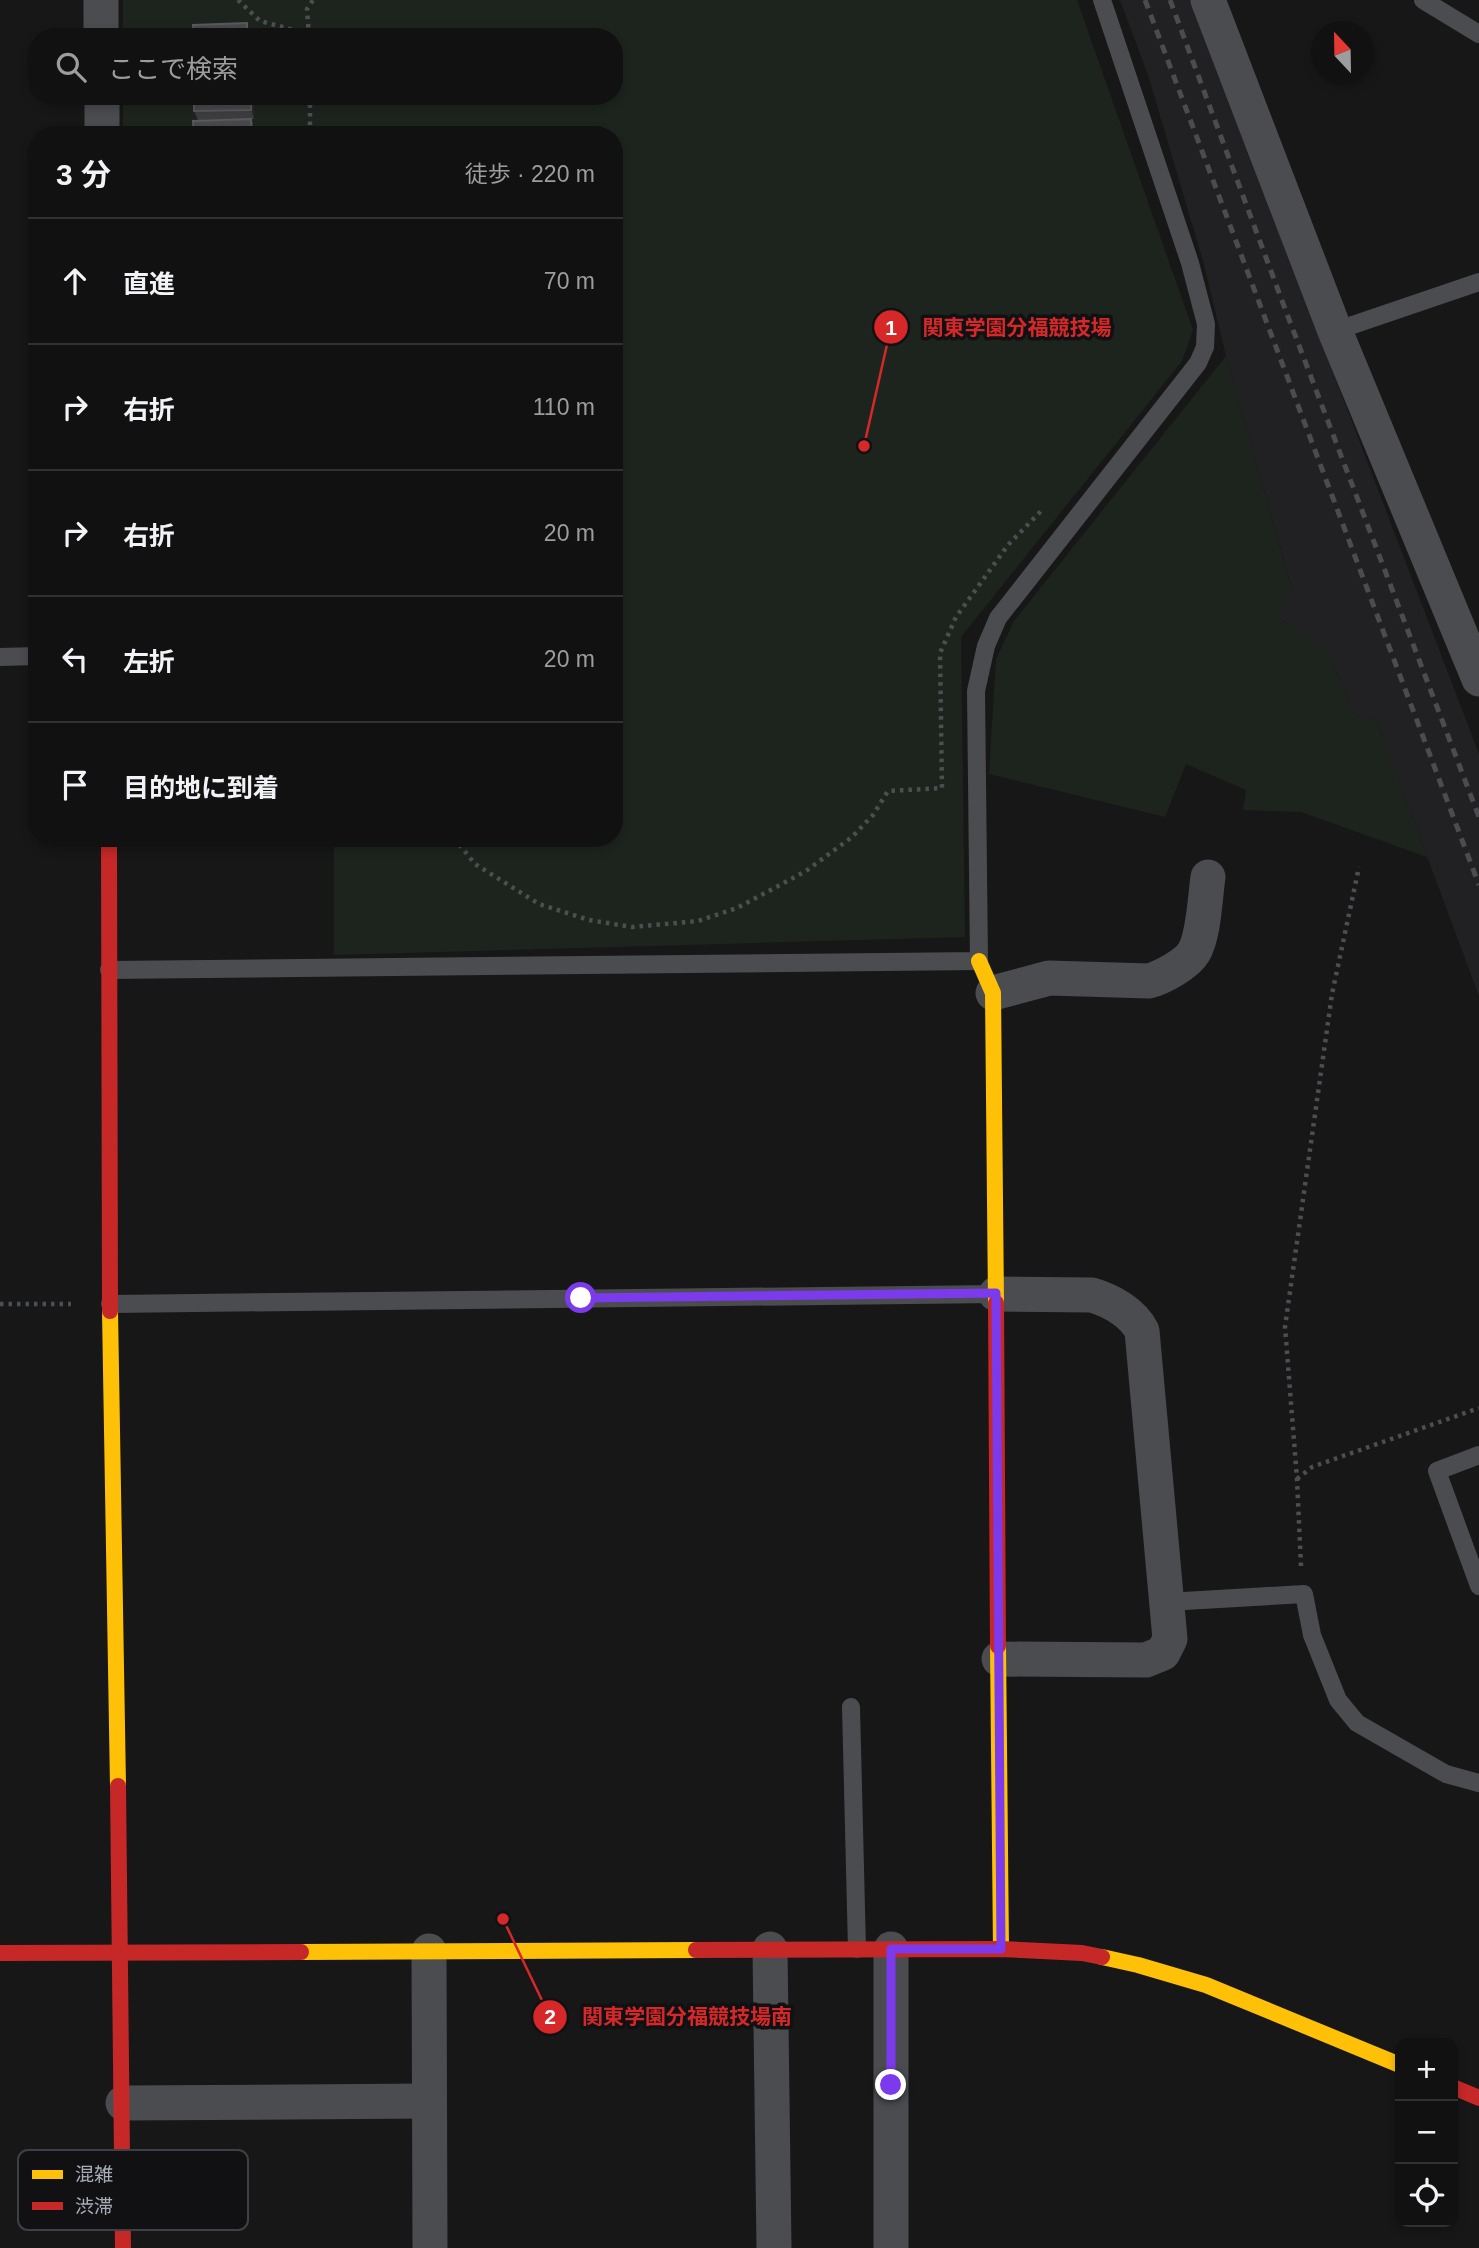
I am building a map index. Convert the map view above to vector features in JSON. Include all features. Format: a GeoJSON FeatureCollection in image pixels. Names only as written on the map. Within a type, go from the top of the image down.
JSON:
{"type":"FeatureCollection","features":[{"type":"Feature","properties":{"kind":"street"},"geometry":{"type":"LineString","coordinates":[[101,0],[101,28]]}},
{"type":"Feature","properties":{"kind":"street"},"geometry":{"type":"LineString","coordinates":[[1208,0],[1335,331],[1478,673]]}},
{"type":"Feature","properties":{"kind":"street"},"geometry":{"type":"LineString","coordinates":[[102,105],[103,126]]}},
{"type":"Feature","properties":{"kind":"street"},"geometry":{"type":"LineString","coordinates":[[109,847],[110,1304],[123,2150]]}},
{"type":"Feature","properties":{"kind":"street"},"geometry":{"type":"LineString","coordinates":[[993,993],[1049,978],[1149,981],[1164,977],[1193,954],[1198,941],[1208,877]]}},
{"type":"Feature","properties":{"kind":"street"},"geometry":{"type":"LineString","coordinates":[[979,961],[993,993],[1001,1949]]}},
{"type":"Feature","properties":{"kind":"street"},"geometry":{"type":"LineString","coordinates":[[996,1293],[1092,1295],[1108,1300],[1137,1321],[1143,1331],[1171,1639],[1163,1653],[1146,1660],[999,1659]]}},
{"type":"Feature","properties":{"kind":"street"},"geometry":{"type":"LineString","coordinates":[[0,1953],[770,1949],[1001,1949],[1082,1953],[1138,1965],[1206,1985],[1395,2063]]}},
{"type":"Feature","properties":{"kind":"street"},"geometry":{"type":"LineString","coordinates":[[770,1949],[774,2248]]}},
{"type":"Feature","properties":{"kind":"street"},"geometry":{"type":"LineString","coordinates":[[874,1949],[891,2248]]}},
{"type":"Feature","properties":{"kind":"street"},"geometry":{"type":"LineString","coordinates":[[429,1951],[430,2248]]}},
{"type":"Feature","properties":{"kind":"street"},"geometry":{"type":"LineString","coordinates":[[1458,2089],[1479,2098]]}},
{"type":"Feature","properties":{"kind":"street"},"geometry":{"type":"LineString","coordinates":[[123,2103],[429,2101]]}},
{"type":"Feature","properties":{"kind":"street"},"geometry":{"type":"LineString","coordinates":[[123,2230],[123,2248]]}},
{"type":"Feature","properties":{"kind":"lane"},"geometry":{"type":"LineString","coordinates":[[109,970],[979,961],[976,691],[986,646],[999,618],[1198,363],[1205,347],[1206,324],[1190,263],[1102,0]]}},
{"type":"Feature","properties":{"kind":"lane"},"geometry":{"type":"LineString","coordinates":[[1423,0],[1479,34]]}},
{"type":"Feature","properties":{"kind":"lane"},"geometry":{"type":"LineString","coordinates":[[1335,331],[1479,282]]}},
{"type":"Feature","properties":{"kind":"lane"},"geometry":{"type":"LineString","coordinates":[[0,657],[28,656]]}},
{"type":"Feature","properties":{"kind":"lane"},"geometry":{"type":"LineString","coordinates":[[110,1304],[996,1293]]}},
{"type":"Feature","properties":{"kind":"lane"},"geometry":{"type":"LineString","coordinates":[[1479,1455],[1437,1471],[1479,1586]]}},
{"type":"Feature","properties":{"kind":"lane"},"geometry":{"type":"LineString","coordinates":[[1167,1602],[1304,1594],[1312,1634],[1338,1700],[1357,1723],[1446,1774],[1479,1783]]}},
{"type":"Feature","properties":{"kind":"lane"},"geometry":{"type":"LineString","coordinates":[[851,1707],[874,1949]]}},
{"type":"Feature","properties":{"kind":"path"},"geometry":{"type":"LineString","coordinates":[[238,0],[260,22],[283,28]]}},
{"type":"Feature","properties":{"kind":"path"},"geometry":{"type":"LineString","coordinates":[[308,28],[307,9],[313,0]]}},
{"type":"Feature","properties":{"kind":"path"},"geometry":{"type":"LineString","coordinates":[[310,105],[310,126]]}},
{"type":"Feature","properties":{"kind":"path"},"geometry":{"type":"LineString","coordinates":[[461,847],[475,864],[539,904],[589,920],[632,927],[698,921],[737,908],[806,871],[852,836],[873,815],[888,790],[942,788],[940,653],[956,617],[1008,545],[1041,511]]}},
{"type":"Feature","properties":{"kind":"path"},"geometry":{"type":"LineString","coordinates":[[1304,1594],[1285,1327],[1332,994],[1359,867]]}},
{"type":"Feature","properties":{"kind":"path"},"geometry":{"type":"LineString","coordinates":[[0,1304],[110,1304]]}},
{"type":"Feature","properties":{"kind":"path"},"geometry":{"type":"LineString","coordinates":[[1297,1479],[1312,1467],[1479,1408]]}},
{"type":"Feature","properties":{"kind":"shaded area"},"geometry":{"type":"Polygon","coordinates":[[[123,0],[1077,0],[1193,330],[1182,361],[961,637],[965,937],[334,955],[334,847],[623,847],[623,126],[123,126],[123,105],[623,105],[623,28],[123,28],[123,0]]]}},
{"type":"Feature","properties":{"kind":"shaded area"},"geometry":{"type":"Polygon","coordinates":[[[1120,0],[1193,0],[1479,754],[1479,996],[1377,722],[1355,715],[1326,649],[1304,637],[1278,617],[1292,589],[1226,356],[1203,261],[1148,75],[1120,0]]]}},
{"type":"Feature","properties":{"kind":"shaded area"},"geometry":{"type":"Polygon","coordinates":[[[1226,356],[1292,590],[1278,617],[1304,637],[1326,649],[1355,715],[1377,721],[1427,857],[1301,812],[1243,810],[1246,790],[1186,764],[1165,817],[989,774],[996,659],[1014,621],[1226,356]]]}},
{"type":"Feature","properties":{"kind":"building"},"geometry":{"type":"Polygon","coordinates":[[[247,23],[247,28],[193,28],[193,25],[247,23]]]}},
{"type":"Feature","properties":{"kind":"building"},"geometry":{"type":"Polygon","coordinates":[[[194,105],[251,105],[251,110],[194,111],[194,105]]]}},
{"type":"Feature","properties":{"kind":"building"},"geometry":{"type":"Polygon","coordinates":[[[251,119],[251,126],[193,126],[193,121],[251,119]]]}},
{"type":"Feature","properties":{"kind":"railway"},"geometry":{"type":"LineString","coordinates":[[1145,0],[1479,885]]}},
{"type":"Feature","properties":{"kind":"railway"},"geometry":{"type":"LineString","coordinates":[[1170,0],[1479,817]]}},
{"type":"Feature","properties":{"kind":"traffic: slow"},"geometry":{"type":"LineString","coordinates":[[979,961],[993,993],[996,1303]]}},
{"type":"Feature","properties":{"kind":"traffic: slow"},"geometry":{"type":"LineString","coordinates":[[110,1311],[118,1786]]}},
{"type":"Feature","properties":{"kind":"traffic: slow"},"geometry":{"type":"LineString","coordinates":[[998,1646],[1001,1949]]}},
{"type":"Feature","properties":{"kind":"traffic: slow"},"geometry":{"type":"LineString","coordinates":[[301,1952],[696,1950]]}},
{"type":"Feature","properties":{"kind":"traffic: slow"},"geometry":{"type":"LineString","coordinates":[[1102,1957],[1206,1985],[1395,2063]]}},
{"type":"Feature","properties":{"kind":"traffic: jam"},"geometry":{"type":"LineString","coordinates":[[109,847],[110,1311]]}},
{"type":"Feature","properties":{"kind":"traffic: jam"},"geometry":{"type":"LineString","coordinates":[[996,1303],[998,1646]]}},
{"type":"Feature","properties":{"kind":"traffic: jam"},"geometry":{"type":"LineString","coordinates":[[118,1786],[122,2150]]}},
{"type":"Feature","properties":{"kind":"traffic: jam"},"geometry":{"type":"LineString","coordinates":[[696,1950],[1001,1949],[1082,1953],[1102,1957]]}},
{"type":"Feature","properties":{"kind":"traffic: jam"},"geometry":{"type":"LineString","coordinates":[[0,1953],[301,1952]]}},
{"type":"Feature","properties":{"kind":"traffic: jam"},"geometry":{"type":"LineString","coordinates":[[1458,2089],[1479,2098]]}},
{"type":"Feature","properties":{"kind":"traffic: jam"},"geometry":{"type":"LineString","coordinates":[[123,2230],[123,2248]]}},
{"type":"Feature","properties":{"kind":"place","name":"関東学園分福競技場"},"geometry":{"type":"Point","coordinates":[864,446]}},
{"type":"Feature","properties":{"kind":"place","name":"関東学園分福競技場南"},"geometry":{"type":"Point","coordinates":[503,1919]}},
{"type":"Feature","properties":{"kind":"route"},"geometry":{"type":"LineString","coordinates":[[581,1298],[996,1293],[1001,1949],[891,1949],[891,2085]]}}]}
